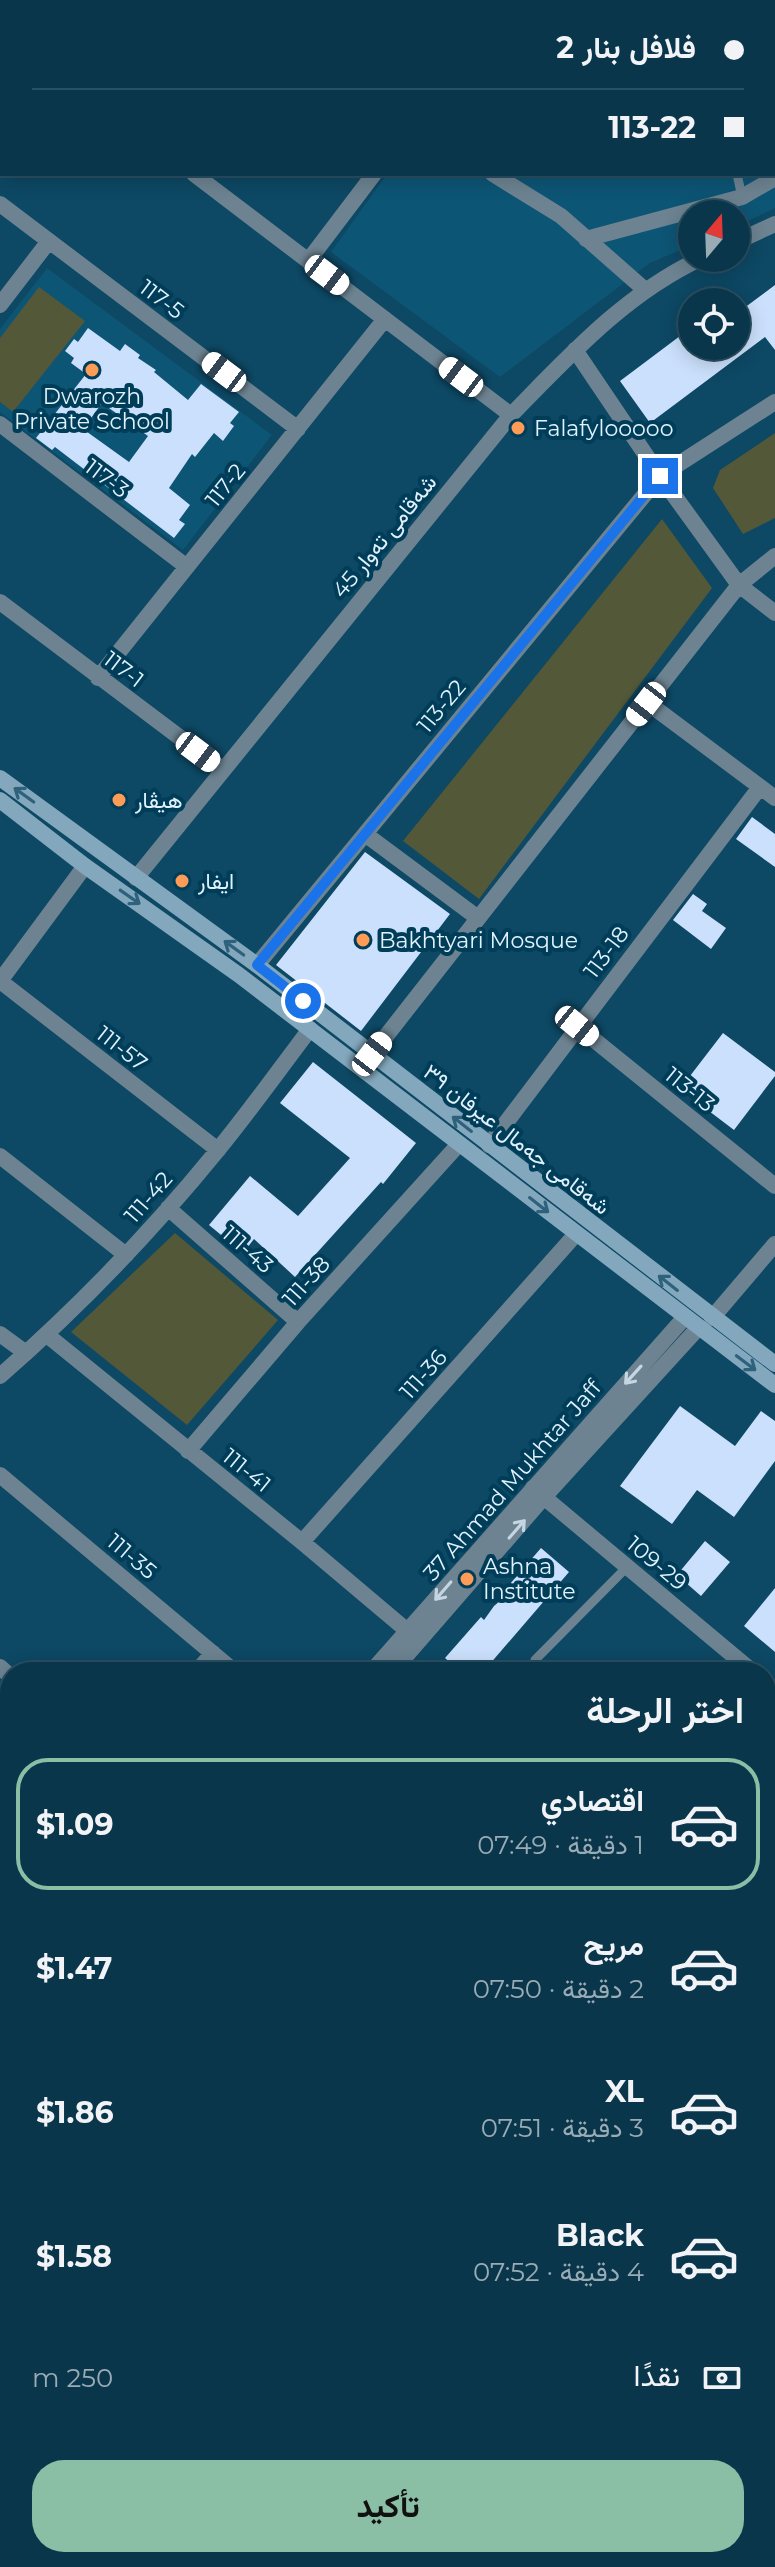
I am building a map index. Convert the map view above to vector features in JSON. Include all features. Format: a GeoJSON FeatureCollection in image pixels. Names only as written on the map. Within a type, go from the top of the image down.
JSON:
{"type":"FeatureCollection","features":[{"type":"Feature","properties":{"kind":"main road","name":"شەقامی جەمال عیرفان ٣٩"},"geometry":{"type":"LineString","coordinates":[[0,778],[257,965],[489,1145],[775,1385]]}},
{"type":"Feature","properties":{"kind":"main road","name":"شەقامی جەمال عیرفان ٣٩"},"geometry":{"type":"LineString","coordinates":[[0,800],[85,866],[239,975],[576,1234],[699,1321],[775,1364]]}},
{"type":"Feature","properties":{"kind":"street"},"geometry":{"type":"LineString","coordinates":[[197,176],[511,415]]}},
{"type":"Feature","properties":{"kind":"street"},"geometry":{"type":"LineString","coordinates":[[308,261],[372,176]]}},
{"type":"Feature","properties":{"kind":"street"},"geometry":{"type":"LineString","coordinates":[[496,176],[561,216],[644,289]]}},
{"type":"Feature","properties":{"kind":"street"},"geometry":{"type":"LineString","coordinates":[[586,239],[742,197],[775,178]]}},
{"type":"Feature","properties":{"kind":"street","name":"117-5"},"geometry":{"type":"LineString","coordinates":[[0,204],[298,429]]}},
{"type":"Feature","properties":{"kind":"street"},"geometry":{"type":"LineString","coordinates":[[750,236],[775,224]]}},
{"type":"Feature","properties":{"kind":"street"},"geometry":{"type":"LineString","coordinates":[[0,305],[49,241]]}},
{"type":"Feature","properties":{"kind":"street","name":"شەقامی تەوار 45"},"geometry":{"type":"LineString","coordinates":[[136,878],[511,415],[575,350],[644,289],[678,271]]}},
{"type":"Feature","properties":{"kind":"street","name":"117-2"},"geometry":{"type":"LineString","coordinates":[[98,678],[385,319]]}},
{"type":"Feature","properties":{"kind":"street"},"geometry":{"type":"LineString","coordinates":[[575,350],[660,476],[739,585],[775,613]]}},
{"type":"Feature","properties":{"kind":"street","name":"113-22"},"geometry":{"type":"LineString","coordinates":[[257,965],[660,476],[775,402]]}},
{"type":"Feature","properties":{"kind":"street","name":"117-3"},"geometry":{"type":"LineString","coordinates":[[0,424],[187,567]]}},
{"type":"Feature","properties":{"kind":"street"},"geometry":{"type":"LineString","coordinates":[[372,1054],[739,585],[775,556]]}},
{"type":"Feature","properties":{"kind":"street","name":"117-1"},"geometry":{"type":"LineString","coordinates":[[0,602],[223,770]]}},
{"type":"Feature","properties":{"kind":"street"},"geometry":{"type":"LineString","coordinates":[[652,706],[775,798]]}},
{"type":"Feature","properties":{"kind":"street","name":"113-18"},"geometry":{"type":"LineString","coordinates":[[489,1145],[760,787]]}},
{"type":"Feature","properties":{"kind":"street"},"geometry":{"type":"LineString","coordinates":[[365,834],[478,918]]}},
{"type":"Feature","properties":{"kind":"street"},"geometry":{"type":"LineString","coordinates":[[0,981],[85,866]]}},
{"type":"Feature","properties":{"kind":"street","name":"111-57"},"geometry":{"type":"LineString","coordinates":[[0,981],[218,1150]]}},
{"type":"Feature","properties":{"kind":"street","name":"113-13"},"geometry":{"type":"LineString","coordinates":[[577,1026],[775,1186]]}},
{"type":"Feature","properties":{"kind":"street","name":"111-42"},"geometry":{"type":"LineString","coordinates":[[0,1376],[47,1335],[168,1208],[218,1150],[310,1029]]}},
{"type":"Feature","properties":{"kind":"street","name":"111-38"},"geometry":{"type":"LineString","coordinates":[[188,1451],[298,1322],[459,1144]]}},
{"type":"Feature","properties":{"kind":"street"},"geometry":{"type":"LineString","coordinates":[[0,1156],[126,1255]]}},
{"type":"Feature","properties":{"kind":"street","name":"111-43"},"geometry":{"type":"LineString","coordinates":[[168,1208],[298,1322]]}},
{"type":"Feature","properties":{"kind":"street","name":"111-36"},"geometry":{"type":"LineString","coordinates":[[302,1542],[576,1234]]}},
{"type":"Feature","properties":{"kind":"street","name":"37 Ahmad Mukhtar Jaff"},"geometry":{"type":"LineString","coordinates":[[383,1662],[413,1636],[538,1493],[775,1244]]}},
{"type":"Feature","properties":{"kind":"street"},"geometry":{"type":"LineString","coordinates":[[0,1334],[26,1353]]}},
{"type":"Feature","properties":{"kind":"street","name":"111-41"},"geometry":{"type":"LineString","coordinates":[[47,1335],[413,1636]]}},
{"type":"Feature","properties":{"kind":"street","name":"111-35"},"geometry":{"type":"LineString","coordinates":[[0,1475],[223,1662]]}},
{"type":"Feature","properties":{"kind":"street","name":"109-29"},"geometry":{"type":"LineString","coordinates":[[538,1493],[739,1662]]}},
{"type":"Feature","properties":{"kind":"street","name":"37 Ahmad Mukhtar Jaff"},"geometry":{"type":"LineString","coordinates":[[398,1662],[413,1636]]}},
{"type":"Feature","properties":{"kind":"street"},"geometry":{"type":"LineString","coordinates":[[205,1662],[213,1653]]}},
{"type":"Feature","properties":{"kind":"lane"},"geometry":{"type":"LineString","coordinates":[[737,176],[742,197]]}},
{"type":"Feature","properties":{"kind":"lane"},"geometry":{"type":"LineString","coordinates":[[535,1660],[628,1566]]}},
{"type":"Feature","properties":{"kind":"shaded area"},"geometry":{"type":"Polygon","coordinates":[[[386,176],[775,176],[775,208],[750,220],[750,200],[678,200],[678,251],[650,263],[500,377],[331,252],[386,176]]]}},
{"type":"Feature","properties":{"kind":"shaded area","name":"Dwarozh Private School"},"geometry":{"type":"Polygon","coordinates":[[[47,268],[272,435],[183,550],[0,412],[0,329],[47,268]]]}},
{"type":"Feature","properties":{"kind":"green space"},"geometry":{"type":"Polygon","coordinates":[[[39,287],[85,321],[13,412],[0,402],[0,338],[39,287]]]}},
{"type":"Feature","properties":{"kind":"green space"},"geometry":{"type":"Polygon","coordinates":[[[775,433],[775,518],[743,534],[713,488],[720,470],[775,433]]]}},
{"type":"Feature","properties":{"kind":"green space"},"geometry":{"type":"Polygon","coordinates":[[[662,519],[712,588],[479,899],[403,841],[662,519]]]}},
{"type":"Feature","properties":{"kind":"green space"},"geometry":{"type":"Polygon","coordinates":[[[175,1233],[278,1320],[187,1425],[71,1332],[175,1233]]]}},
{"type":"Feature","properties":{"kind":"building"},"geometry":{"type":"Polygon","coordinates":[[[775,285],[775,350],[765,337],[750,348],[750,304],[775,285]]]}},
{"type":"Feature","properties":{"kind":"building"},"geometry":{"type":"Polygon","coordinates":[[[88,328],[120,351],[125,344],[188,400],[201,384],[239,412],[230,423],[234,426],[223,441],[214,433],[195,457],[192,454],[169,488],[190,505],[179,520],[185,524],[174,538],[55,447],[52,450],[36,438],[86,374],[71,363],[74,358],[65,351],[74,339],[78,342],[88,328]],[[102,403],[83,429],[129,462],[148,436],[102,403]]]}},
{"type":"Feature","properties":{"kind":"building"},"geometry":{"type":"Polygon","coordinates":[[[678,338],[678,360],[734,360],[650,423],[620,381],[678,338]]]}},
{"type":"Feature","properties":{"kind":"building"},"geometry":{"type":"Polygon","coordinates":[[[752,817],[775,834],[775,867],[736,839],[752,817]]]}},
{"type":"Feature","properties":{"kind":"building","name":"Bakhtyari Mosque"},"geometry":{"type":"Polygon","coordinates":[[[365,852],[450,914],[361,1031],[276,965],[365,852]]]}},
{"type":"Feature","properties":{"kind":"building"},"geometry":{"type":"Polygon","coordinates":[[[693,894],[707,904],[702,911],[726,928],[711,949],[673,920],[693,894]]]}},
{"type":"Feature","properties":{"kind":"building"},"geometry":{"type":"Polygon","coordinates":[[[723,1033],[775,1072],[734,1130],[680,1089],[723,1033]]]}},
{"type":"Feature","properties":{"kind":"building"},"geometry":{"type":"Polygon","coordinates":[[[313,1062],[416,1143],[383,1184],[381,1182],[295,1277],[254,1239],[243,1253],[209,1225],[250,1176],[298,1216],[350,1158],[280,1103],[313,1062]]]}},
{"type":"Feature","properties":{"kind":"building"},"geometry":{"type":"Polygon","coordinates":[[[680,1406],[735,1446],[761,1411],[775,1421],[775,1461],[734,1517],[697,1490],[672,1524],[620,1486],[680,1406]]]}},
{"type":"Feature","properties":{"kind":"building"},"geometry":{"type":"Polygon","coordinates":[[[705,1541],[730,1562],[701,1596],[677,1575],[705,1541]]]}},
{"type":"Feature","properties":{"kind":"building"},"geometry":{"type":"Polygon","coordinates":[[[541,1548],[569,1572],[492,1662],[450,1662],[445,1658],[481,1617],[484,1620],[507,1595],[503,1592],[541,1548]]]}},
{"type":"Feature","properties":{"kind":"building"},"geometry":{"type":"Polygon","coordinates":[[[775,1588],[775,1652],[744,1626],[775,1588]]]}},
{"type":"Feature","properties":{"kind":"place","name":"Dwarozh Private School"},"geometry":{"type":"Point","coordinates":[92,370]}},
{"type":"Feature","properties":{"kind":"place","name":"Falafylooooo"},"geometry":{"type":"Point","coordinates":[518,428]}},
{"type":"Feature","properties":{"kind":"place","name":"هيڤار"},"geometry":{"type":"Point","coordinates":[119,800]}},
{"type":"Feature","properties":{"kind":"place","name":"ايفار"},"geometry":{"type":"Point","coordinates":[182,881]}},
{"type":"Feature","properties":{"kind":"place","name":"Bakhtyari Mosque"},"geometry":{"type":"Point","coordinates":[363,940]}},
{"type":"Feature","properties":{"kind":"place","name":"Ashna Institute"},"geometry":{"type":"Point","coordinates":[467,1579]}},
{"type":"Feature","properties":{"kind":"route"},"geometry":{"type":"LineString","coordinates":[[303,1001],[257,965],[660,476]]}}]}
